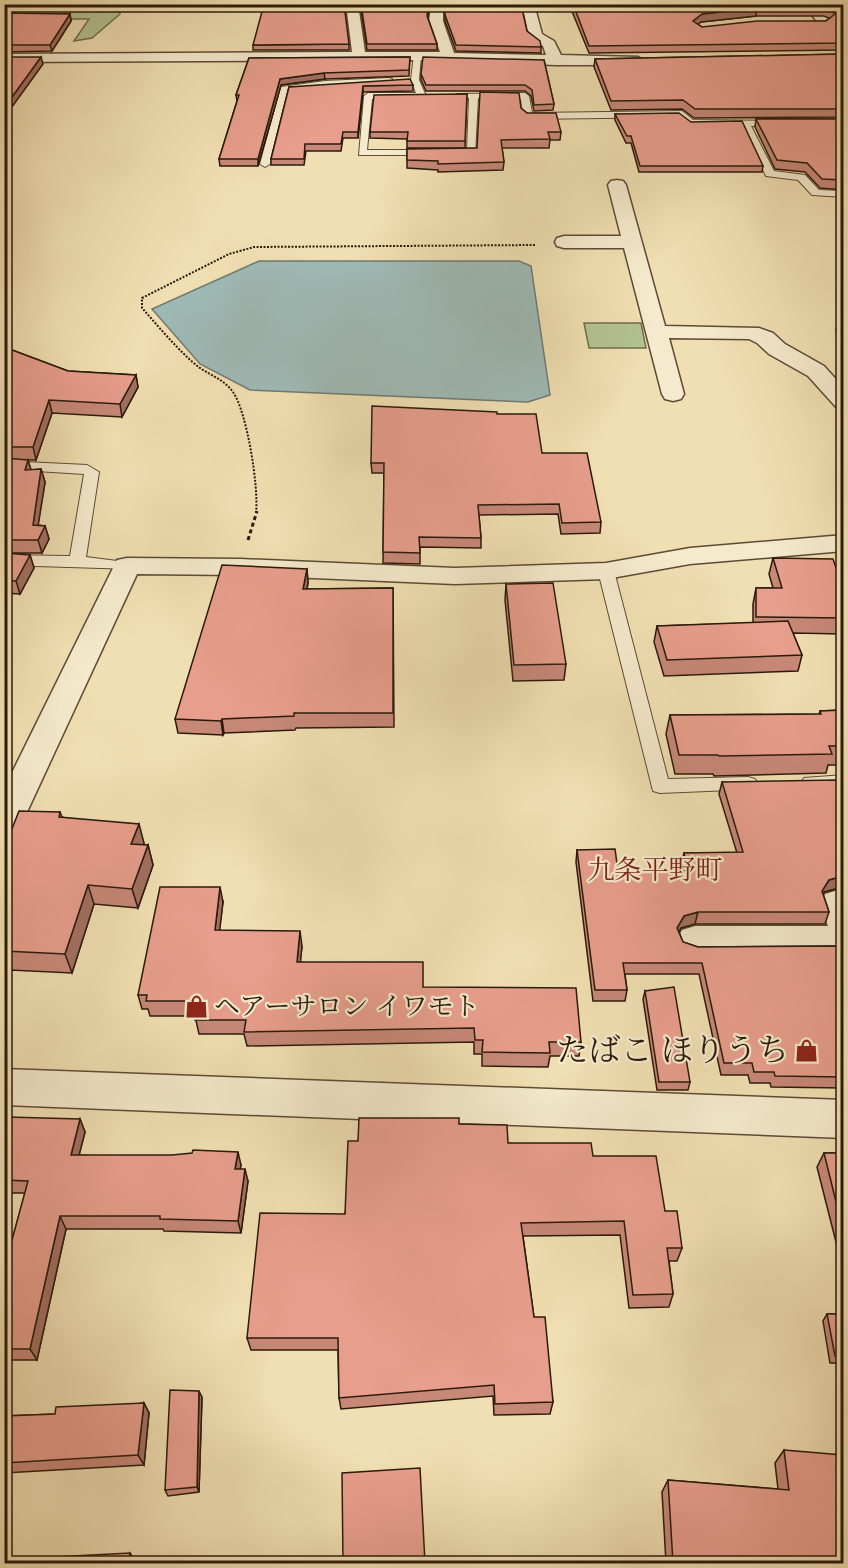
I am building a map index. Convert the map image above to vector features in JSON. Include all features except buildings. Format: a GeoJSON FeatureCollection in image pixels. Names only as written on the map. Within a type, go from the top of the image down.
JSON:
{"type":"FeatureCollection","features":[{"type":"Feature","properties":{"kind":"street"},"geometry":{"type":"LineString","coordinates":[[352,4],[359,56]]}},
{"type":"Feature","properties":{"kind":"street"},"geometry":{"type":"LineString","coordinates":[[437,4],[436,21],[449,57]]}},
{"type":"Feature","properties":{"kind":"street"},"geometry":{"type":"LineString","coordinates":[[528,4],[536,36],[549,44],[556,61]]}},
{"type":"Feature","properties":{"kind":"street"},"geometry":{"type":"LineString","coordinates":[[809,4],[843,46]]}},
{"type":"Feature","properties":{"kind":"street"},"geometry":{"type":"LineString","coordinates":[[801,22],[824,22]]}},
{"type":"Feature","properties":{"kind":"street"},"geometry":{"type":"LineString","coordinates":[[4,58],[417,56],[556,61],[656,60]]}},
{"type":"Feature","properties":{"kind":"street"},"geometry":{"type":"LineString","coordinates":[[617,185],[674,394]]}},
{"type":"Feature","properties":{"kind":"street"},"geometry":{"type":"LineString","coordinates":[[564,242],[632,242]]}},
{"type":"Feature","properties":{"kind":"street"},"geometry":{"type":"LineString","coordinates":[[657,332],[751,333],[765,338],[777,349],[816,371],[843,402]]}},
{"type":"Feature","properties":{"kind":"street"},"geometry":{"type":"LineString","coordinates":[[4,825],[127,566],[240,567],[454,576],[606,571],[690,556],[842,544]]}},
{"type":"Feature","properties":{"kind":"street"},"geometry":{"type":"LineString","coordinates":[[694,941],[843,941]]}},
{"type":"Feature","properties":{"kind":"street"},"geometry":{"type":"LineString","coordinates":[[4,1087],[843,1119]]}},
{"type":"Feature","properties":{"kind":"lane"},"geometry":{"type":"LineString","coordinates":[[417,56],[415,80],[427,96],[368,96],[362,153],[472,153],[474,95]]}},
{"type":"Feature","properties":{"kind":"lane"},"geometry":{"type":"LineString","coordinates":[[265,164],[284,89],[325,84],[415,80]]}},
{"type":"Feature","properties":{"kind":"lane"},"geometry":{"type":"LineString","coordinates":[[453,96],[525,96],[528,116],[682,114],[690,123],[789,123]]}},
{"type":"Feature","properties":{"kind":"lane"},"geometry":{"type":"LineString","coordinates":[[745,123],[770,174],[801,177],[816,193],[843,194]]}},
{"type":"Feature","properties":{"kind":"lane"},"geometry":{"type":"LineString","coordinates":[[4,465],[87,469],[92,472],[77,561]]}},
{"type":"Feature","properties":{"kind":"lane"},"geometry":{"type":"LineString","coordinates":[[4,560],[77,561],[127,566]]}},
{"type":"Feature","properties":{"kind":"lane"},"geometry":{"type":"LineString","coordinates":[[606,571],[660,786],[763,784]]}},
{"type":"Feature","properties":{"kind":"lane"},"geometry":{"type":"LineString","coordinates":[[798,783],[843,783]]}},
{"type":"Feature","properties":{"kind":"path"},"geometry":{"type":"LineString","coordinates":[[240,567],[257,509],[258,486],[250,463],[241,405],[223,381],[197,366],[166,336],[142,308],[142,298],[229,254],[254,247],[520,245],[564,242]]}},
{"type":"Feature","properties":{"kind":"green space"},"geometry":{"type":"Polygon","coordinates":[[[5,4],[114,5],[119,6],[120,14],[92,38],[74,41],[89,19],[5,19],[5,4]]]}},
{"type":"Feature","properties":{"kind":"green space"},"geometry":{"type":"Polygon","coordinates":[[[584,323],[641,323],[646,348],[589,348],[584,323]]]}},
{"type":"Feature","properties":{"kind":"water"},"geometry":{"type":"Polygon","coordinates":[[[259,261],[519,261],[531,266],[550,395],[528,402],[250,390],[200,364],[152,309],[259,261]]]}},
{"type":"Feature","properties":{"kind":"place","name":"ヘアーサロン イワモト"},"geometry":{"type":"Point","coordinates":[196,1006]}},
{"type":"Feature","properties":{"kind":"place","name":"たばこ ほりうち"},"geometry":{"type":"Point","coordinates":[807,1050]}},
{"type":"Feature","properties":{"kind":"district","name":"九条平野町"},"geometry":{"type":"Point","coordinates":[655,870]}}]}
